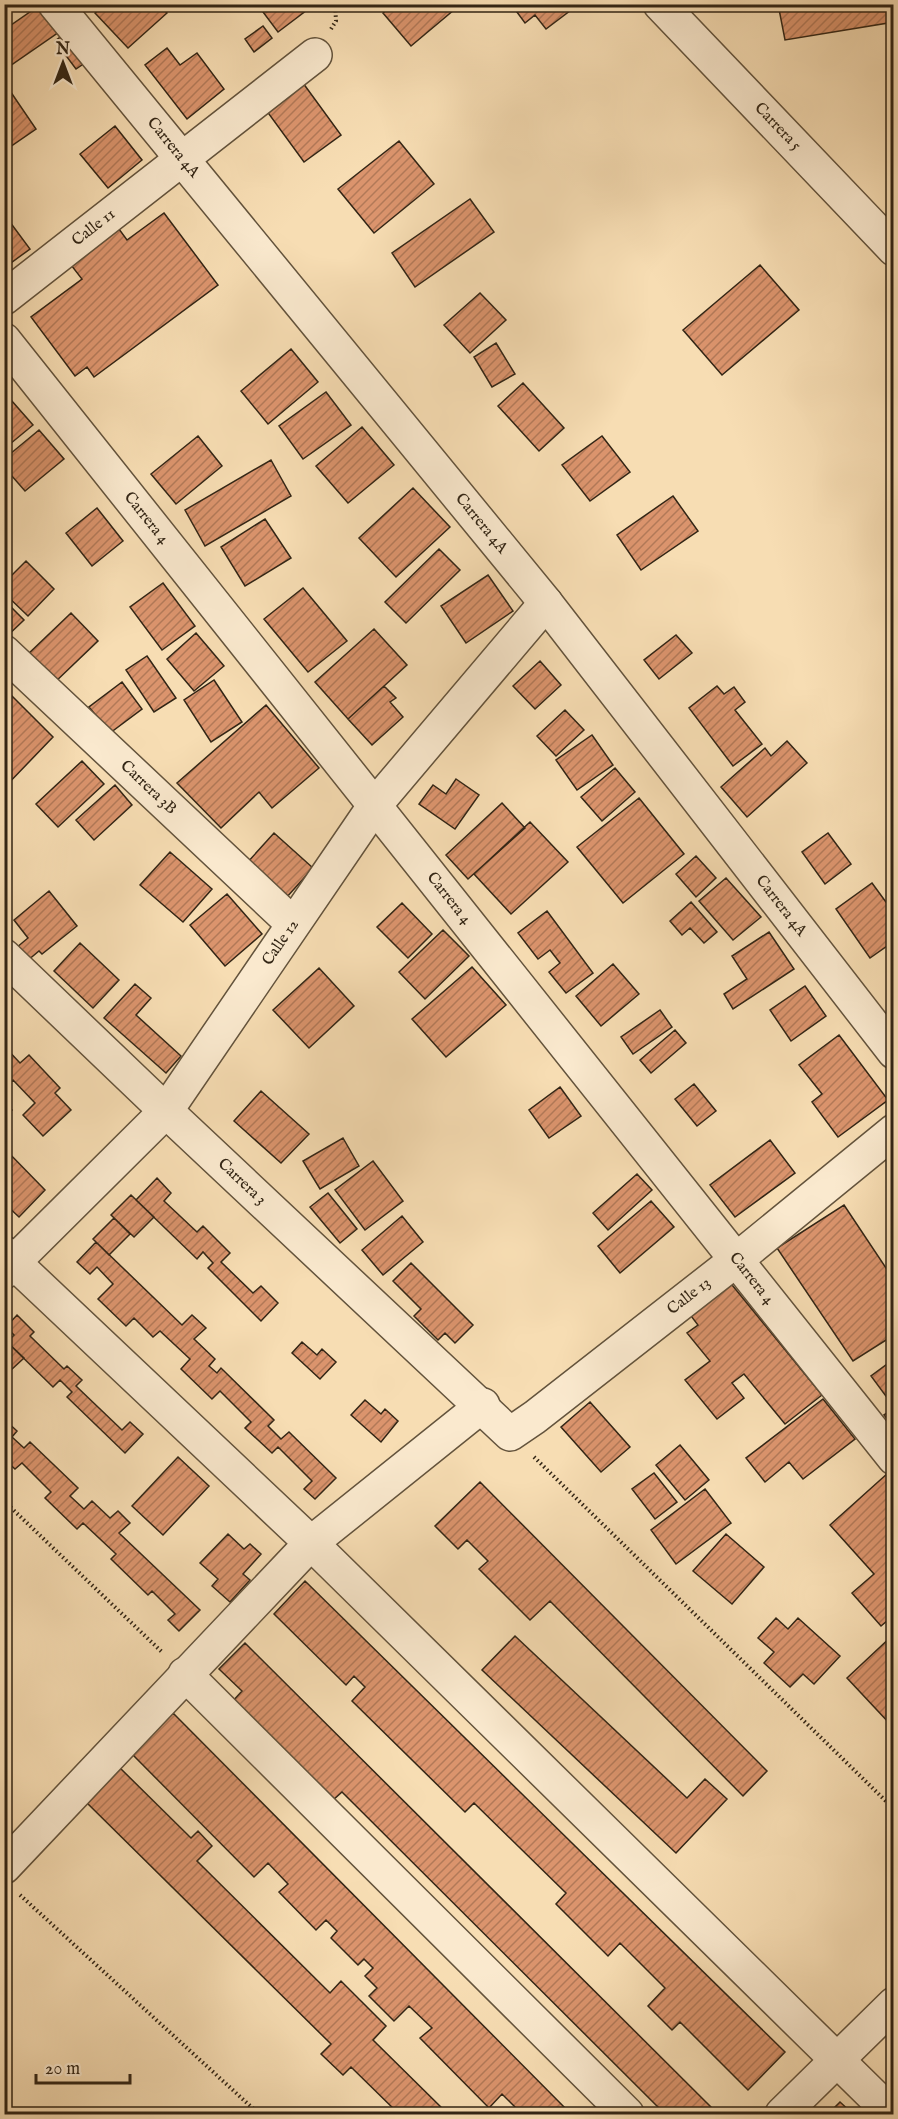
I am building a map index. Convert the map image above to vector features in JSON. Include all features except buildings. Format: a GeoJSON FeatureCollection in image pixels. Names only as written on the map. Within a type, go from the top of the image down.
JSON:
{"type":"FeatureCollection","features":[{"type":"Feature","properties":{"kind":"street","name":"Carrera 4A"},"geometry":{"type":"LineString","coordinates":[[55,4],[546,603],[894,1052]]}},
{"type":"Feature","properties":{"kind":"street","name":"Carrera 5"},"geometry":{"type":"LineString","coordinates":[[660,4],[894,249]]}},
{"type":"Feature","properties":{"kind":"street","name":"Calle 11"},"geometry":{"type":"LineString","coordinates":[[4,298],[315,55]]}},
{"type":"Feature","properties":{"kind":"street","name":"Carrera 4"},"geometry":{"type":"LineString","coordinates":[[4,340],[894,1458]]}},
{"type":"Feature","properties":{"kind":"street","name":"Calle 12"},"geometry":{"type":"LineString","coordinates":[[8,1263],[166,1111],[292,923],[375,806],[546,603]]}},
{"type":"Feature","properties":{"kind":"street","name":"Carrera 3B"},"geometry":{"type":"LineString","coordinates":[[4,652],[292,923]]}},
{"type":"Feature","properties":{"kind":"street","name":"Carrera 3"},"geometry":{"type":"LineString","coordinates":[[4,956],[166,1111],[483,1405],[510,1434]]}},
{"type":"Feature","properties":{"kind":"street","name":"Calle 13"},"geometry":{"type":"LineString","coordinates":[[510,1434],[736,1260],[894,1131]]}},
{"type":"Feature","properties":{"kind":"street"},"geometry":{"type":"LineString","coordinates":[[8,1263],[311,1543],[892,2115]]}},
{"type":"Feature","properties":{"kind":"street"},"geometry":{"type":"LineString","coordinates":[[9,1878],[185,1674],[311,1543],[483,1405]]}},
{"type":"Feature","properties":{"kind":"street"},"geometry":{"type":"LineString","coordinates":[[185,1674],[627,2115]]}},
{"type":"Feature","properties":{"kind":"street"},"geometry":{"type":"LineString","coordinates":[[782,2115],[894,2004]]}},
{"type":"Feature","properties":{"kind":"path"},"geometry":{"type":"LineString","coordinates":[[510,1434],[894,1809]]}},
{"type":"Feature","properties":{"kind":"path"},"geometry":{"type":"LineString","coordinates":[[4,1501],[185,1674]]}},
{"type":"Feature","properties":{"kind":"path"},"geometry":{"type":"LineString","coordinates":[[9,1878],[259,2115]]}}]}
